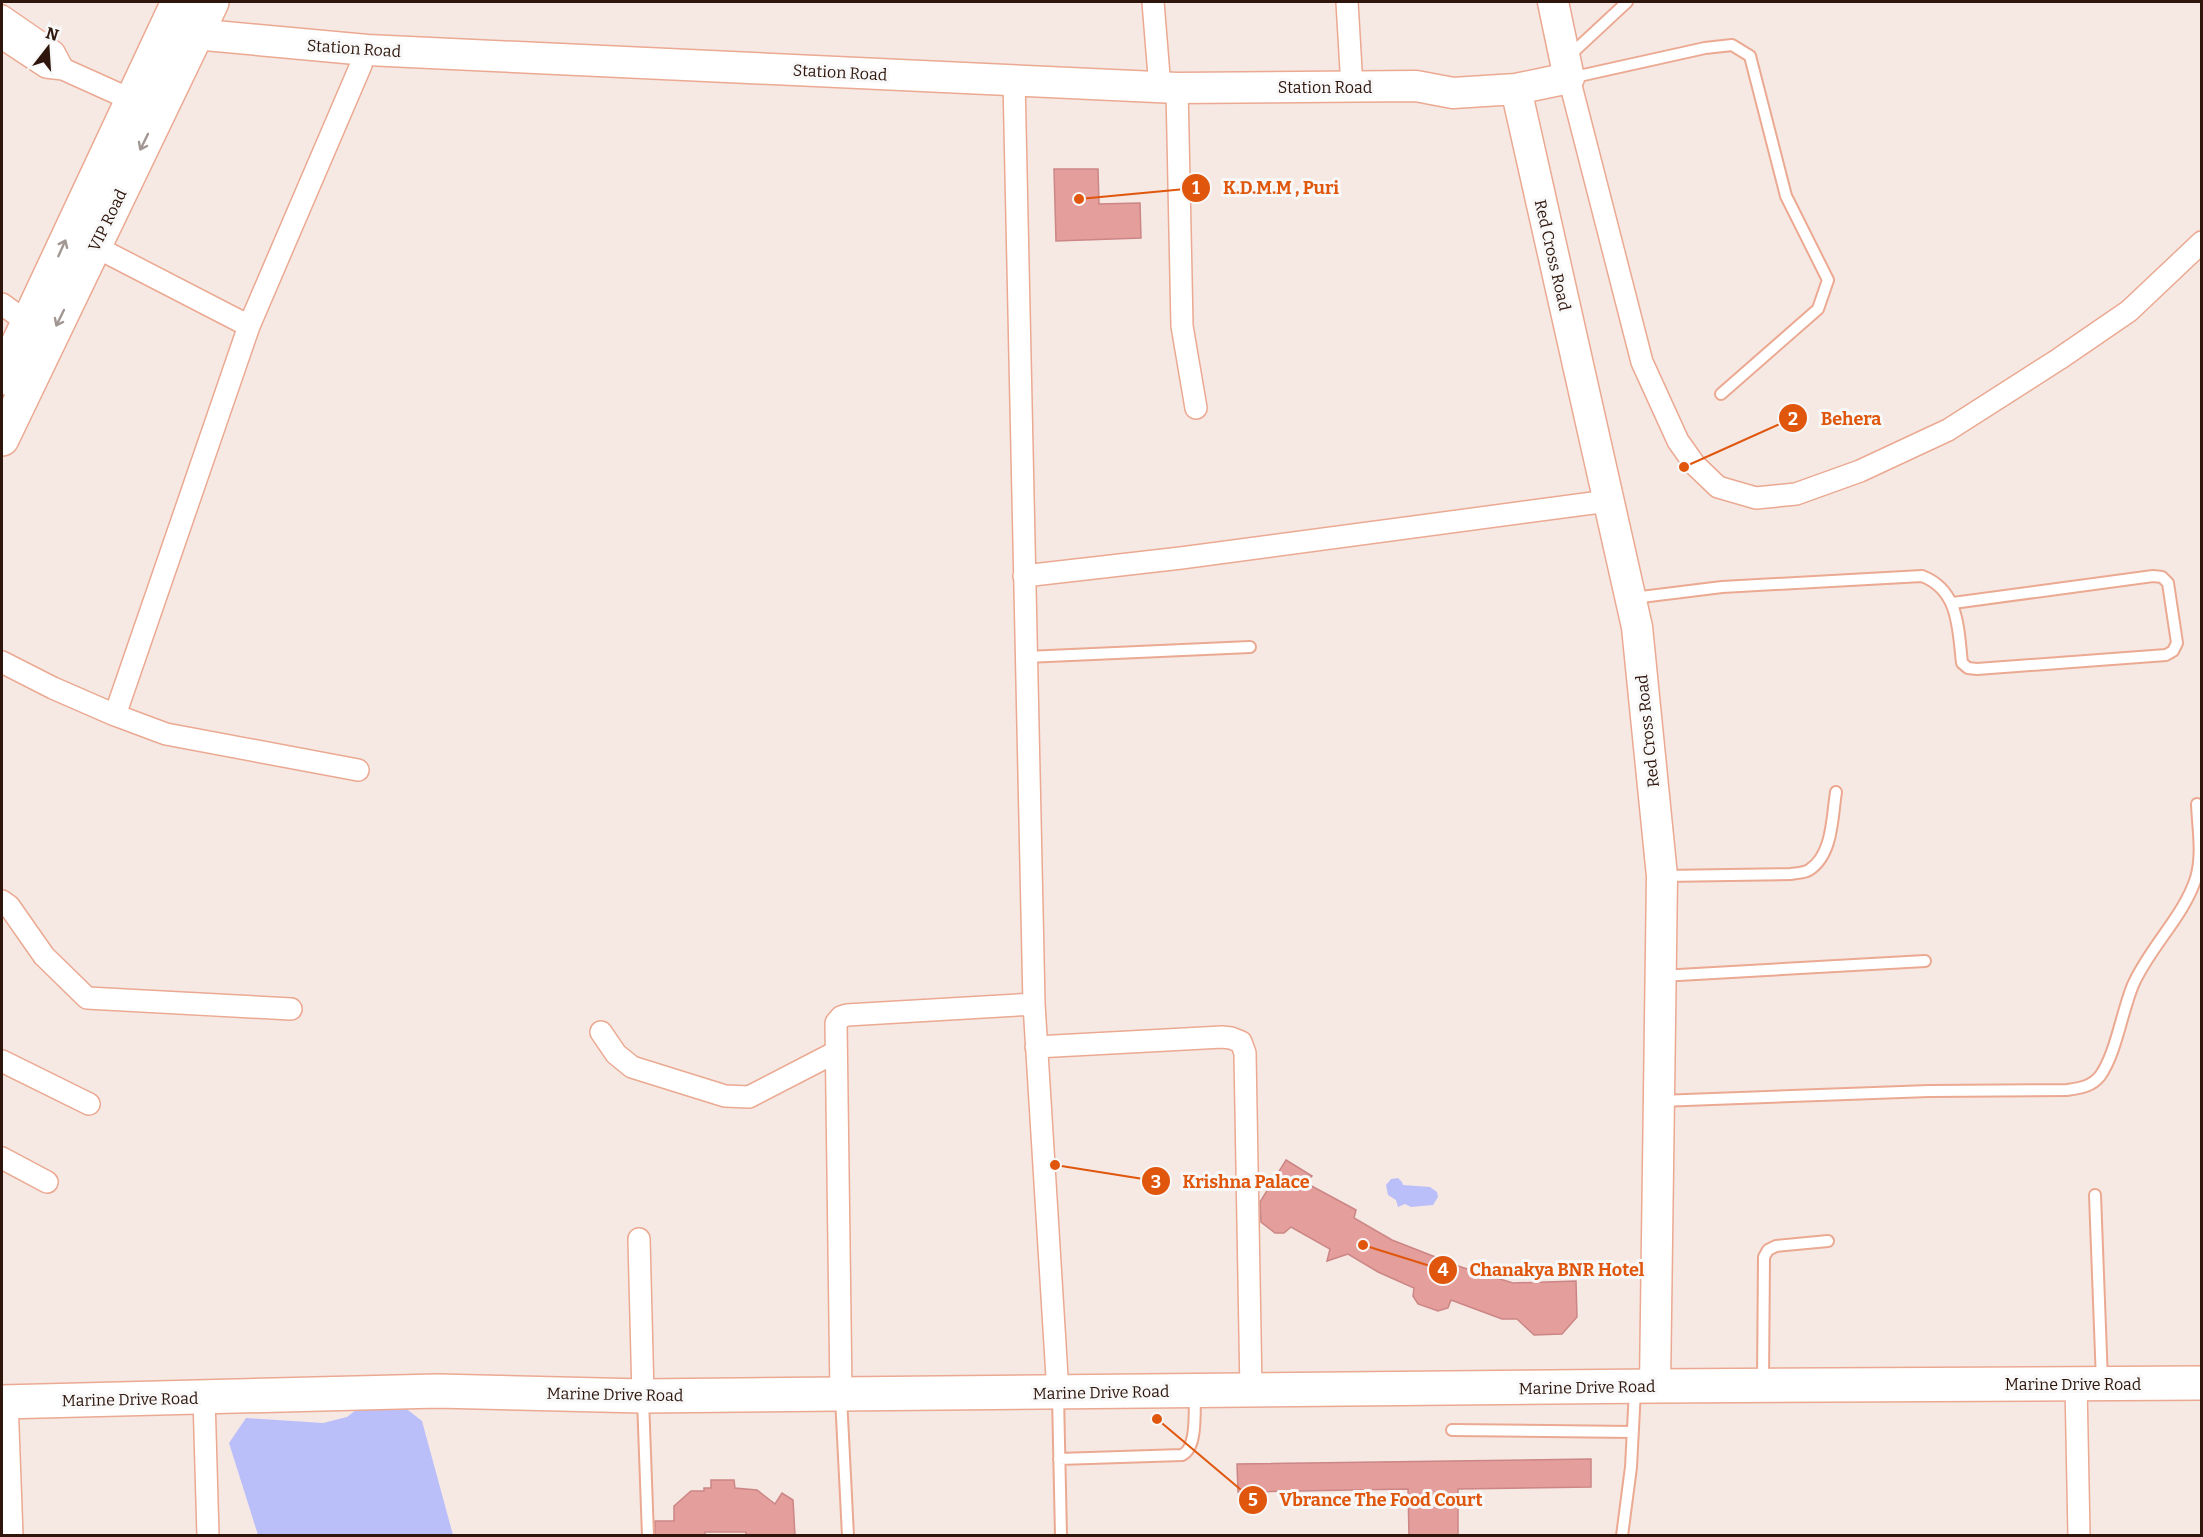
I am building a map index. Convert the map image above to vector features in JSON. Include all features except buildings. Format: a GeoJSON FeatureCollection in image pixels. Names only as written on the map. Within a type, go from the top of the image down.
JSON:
{"type":"FeatureCollection","features":[{"type":"Feature","properties":{"kind":"main road","name":"VIP Road"},"geometry":{"type":"LineString","coordinates":[[2,439],[94,246],[146,106],[159,41],[178,2]]}},
{"type":"Feature","properties":{"kind":"main road","name":"VIP Road"},"geometry":{"type":"LineString","coordinates":[[2,378],[28,322],[146,106],[192,43],[212,2]]}},
{"type":"Feature","properties":{"kind":"main road"},"geometry":{"type":"LineString","coordinates":[[1553,2],[1567,69]]}},
{"type":"Feature","properties":{"kind":"main road","name":"Station Road"},"geometry":{"type":"LineString","coordinates":[[159,41],[367,50],[1014,88],[1172,92],[1416,86],[1452,93],[1516,89],[1567,69]]}},
{"type":"Feature","properties":{"kind":"main road"},"geometry":{"type":"LineString","coordinates":[[192,43],[361,65],[1014,88]]}},
{"type":"Feature","properties":{"kind":"main road","name":"Red Cross Road"},"geometry":{"type":"LineString","coordinates":[[1516,89],[1637,627],[1662,876],[1659,1101],[1645,1386]]}},
{"type":"Feature","properties":{"kind":"main road"},"geometry":{"type":"LineString","coordinates":[[1172,92],[1413,103],[1452,93]]}},
{"type":"Feature","properties":{"kind":"main road","name":"Marine Drive Road"},"geometry":{"type":"LineString","coordinates":[[4,1402],[437,1391],[642,1396],[2202,1383]]}},
{"type":"Feature","properties":{"kind":"street"},"geometry":{"type":"LineString","coordinates":[[1153,2],[1172,92],[1182,326],[1196,408]]}},
{"type":"Feature","properties":{"kind":"street"},"geometry":{"type":"LineString","coordinates":[[1347,2],[1352,87]]}},
{"type":"Feature","properties":{"kind":"street"},"geometry":{"type":"LineString","coordinates":[[2,15],[54,52],[63,69]]}},
{"type":"Feature","properties":{"kind":"street"},"geometry":{"type":"LineString","coordinates":[[2,38],[46,67],[63,69],[146,106]]}},
{"type":"Feature","properties":{"kind":"street"},"geometry":{"type":"LineString","coordinates":[[114,716],[249,326],[361,65]]}},
{"type":"Feature","properties":{"kind":"street"},"geometry":{"type":"LineString","coordinates":[[1567,69],[1642,362],[1678,441],[1695,465],[1718,487],[1756,498],[1796,494],[1860,471],[1948,430],[2129,311],[2198,251]]}},
{"type":"Feature","properties":{"kind":"street"},"geometry":{"type":"LineString","coordinates":[[1014,88],[1034,1004],[1058,1393]]}},
{"type":"Feature","properties":{"kind":"street"},"geometry":{"type":"LineString","coordinates":[[94,246],[249,326]]}},
{"type":"Feature","properties":{"kind":"street"},"geometry":{"type":"LineString","coordinates":[[2,304],[28,322]]}},
{"type":"Feature","properties":{"kind":"street"},"geometry":{"type":"LineString","coordinates":[[1024,576],[1608,501]]}},
{"type":"Feature","properties":{"kind":"street"},"geometry":{"type":"LineString","coordinates":[[2,662],[114,716],[166,734],[358,770]]}},
{"type":"Feature","properties":{"kind":"street"},"geometry":{"type":"LineString","coordinates":[[2,901],[9,906],[44,956],[87,998],[291,1009]]}},
{"type":"Feature","properties":{"kind":"street"},"geometry":{"type":"LineString","coordinates":[[841,1394],[836,1023],[841,1017],[847,1015],[1034,1004]]}},
{"type":"Feature","properties":{"kind":"street"},"geometry":{"type":"LineString","coordinates":[[601,1032],[616,1054],[632,1067],[725,1096],[749,1097],[836,1052]]}},
{"type":"Feature","properties":{"kind":"street"},"geometry":{"type":"LineString","coordinates":[[1036,1047],[1222,1037],[1241,1042],[1245,1053],[1251,1391]]}},
{"type":"Feature","properties":{"kind":"street"},"geometry":{"type":"LineString","coordinates":[[2,1061],[89,1104]]}},
{"type":"Feature","properties":{"kind":"street"},"geometry":{"type":"LineString","coordinates":[[2,1158],[47,1182]]}},
{"type":"Feature","properties":{"kind":"street"},"geometry":{"type":"LineString","coordinates":[[639,1239],[642,1396]]}},
{"type":"Feature","properties":{"kind":"street"},"geometry":{"type":"LineString","coordinates":[[2079,1536],[2089,1384]]}},
{"type":"Feature","properties":{"kind":"street"},"geometry":{"type":"LineString","coordinates":[[204,1397],[208,1536]]}},
{"type":"Feature","properties":{"kind":"street"},"geometry":{"type":"LineString","coordinates":[[4,1402],[12,1536]]}},
{"type":"Feature","properties":{"kind":"lane"},"geometry":{"type":"LineString","coordinates":[[1567,69],[1627,2]]}},
{"type":"Feature","properties":{"kind":"lane"},"geometry":{"type":"LineString","coordinates":[[1567,69],[1732,45],[1750,56],[1786,196],[1828,280],[1818,309],[1721,394]]}},
{"type":"Feature","properties":{"kind":"lane"},"geometry":{"type":"LineString","coordinates":[[1630,598],[1722,587],[1922,576],[1933,580],[1953,603],[1962,663],[1968,668],[2166,655],[2173,651],[2177,643],[2168,583],[2162,578],[2153,576],[1953,603]]}},
{"type":"Feature","properties":{"kind":"lane"},"geometry":{"type":"LineString","coordinates":[[1026,657],[1250,647]]}},
{"type":"Feature","properties":{"kind":"lane"},"geometry":{"type":"LineString","coordinates":[[1662,876],[1791,874],[1807,871],[1819,862],[1829,840],[1836,792]]}},
{"type":"Feature","properties":{"kind":"lane"},"geometry":{"type":"LineString","coordinates":[[1659,1101],[1929,1091],[2067,1090],[2088,1086],[2100,1076],[2109,1057],[2133,986],[2195,879],[2200,856],[2197,804]]}},
{"type":"Feature","properties":{"kind":"lane"},"geometry":{"type":"LineString","coordinates":[[1661,976],[1925,961]]}},
{"type":"Feature","properties":{"kind":"lane"},"geometry":{"type":"LineString","coordinates":[[2089,1384],[2095,1195]]}},
{"type":"Feature","properties":{"kind":"lane"},"geometry":{"type":"LineString","coordinates":[[1763,1386],[1764,1257],[1768,1250],[1776,1246],[1828,1241]]}},
{"type":"Feature","properties":{"kind":"lane"},"geometry":{"type":"LineString","coordinates":[[1622,1536],[1633,1432],[1645,1386]]}},
{"type":"Feature","properties":{"kind":"lane"},"geometry":{"type":"LineString","coordinates":[[1059,1459],[1182,1455],[1188,1452],[1191,1445],[1195,1391]]}},
{"type":"Feature","properties":{"kind":"lane"},"geometry":{"type":"LineString","coordinates":[[1058,1393],[1061,1536]]}},
{"type":"Feature","properties":{"kind":"lane"},"geometry":{"type":"LineString","coordinates":[[841,1394],[848,1536]]}},
{"type":"Feature","properties":{"kind":"lane"},"geometry":{"type":"LineString","coordinates":[[642,1396],[648,1536]]}},
{"type":"Feature","properties":{"kind":"lane"},"geometry":{"type":"LineString","coordinates":[[1452,1430],[1633,1432]]}},
{"type":"Feature","properties":{"kind":"water"},"geometry":{"type":"Polygon","coordinates":[[[1398,1178],[1403,1185],[1430,1187],[1437,1192],[1438,1197],[1433,1205],[1411,1207],[1405,1204],[1398,1207],[1396,1200],[1388,1195],[1386,1185],[1391,1179],[1398,1178]]]}},
{"type":"Feature","properties":{"kind":"water"},"geometry":{"type":"Polygon","coordinates":[[[370,1399],[399,1403],[422,1421],[453,1535],[258,1535],[229,1443],[246,1418],[323,1423],[347,1417],[370,1399]]]}},
{"type":"Feature","properties":{"kind":"place","name":"K.D.M.M , Puri"},"geometry":{"type":"Point","coordinates":[1079,199]}},
{"type":"Feature","properties":{"kind":"place","name":"Behera"},"geometry":{"type":"Point","coordinates":[1684,467]}},
{"type":"Feature","properties":{"kind":"place","name":"Krishna Palace"},"geometry":{"type":"Point","coordinates":[1055,1165]}},
{"type":"Feature","properties":{"kind":"place","name":"Chanakya BNR Hotel"},"geometry":{"type":"Point","coordinates":[1363,1245]}},
{"type":"Feature","properties":{"kind":"place","name":"Vbrance The Food Court"},"geometry":{"type":"Point","coordinates":[1157,1419]}}]}
